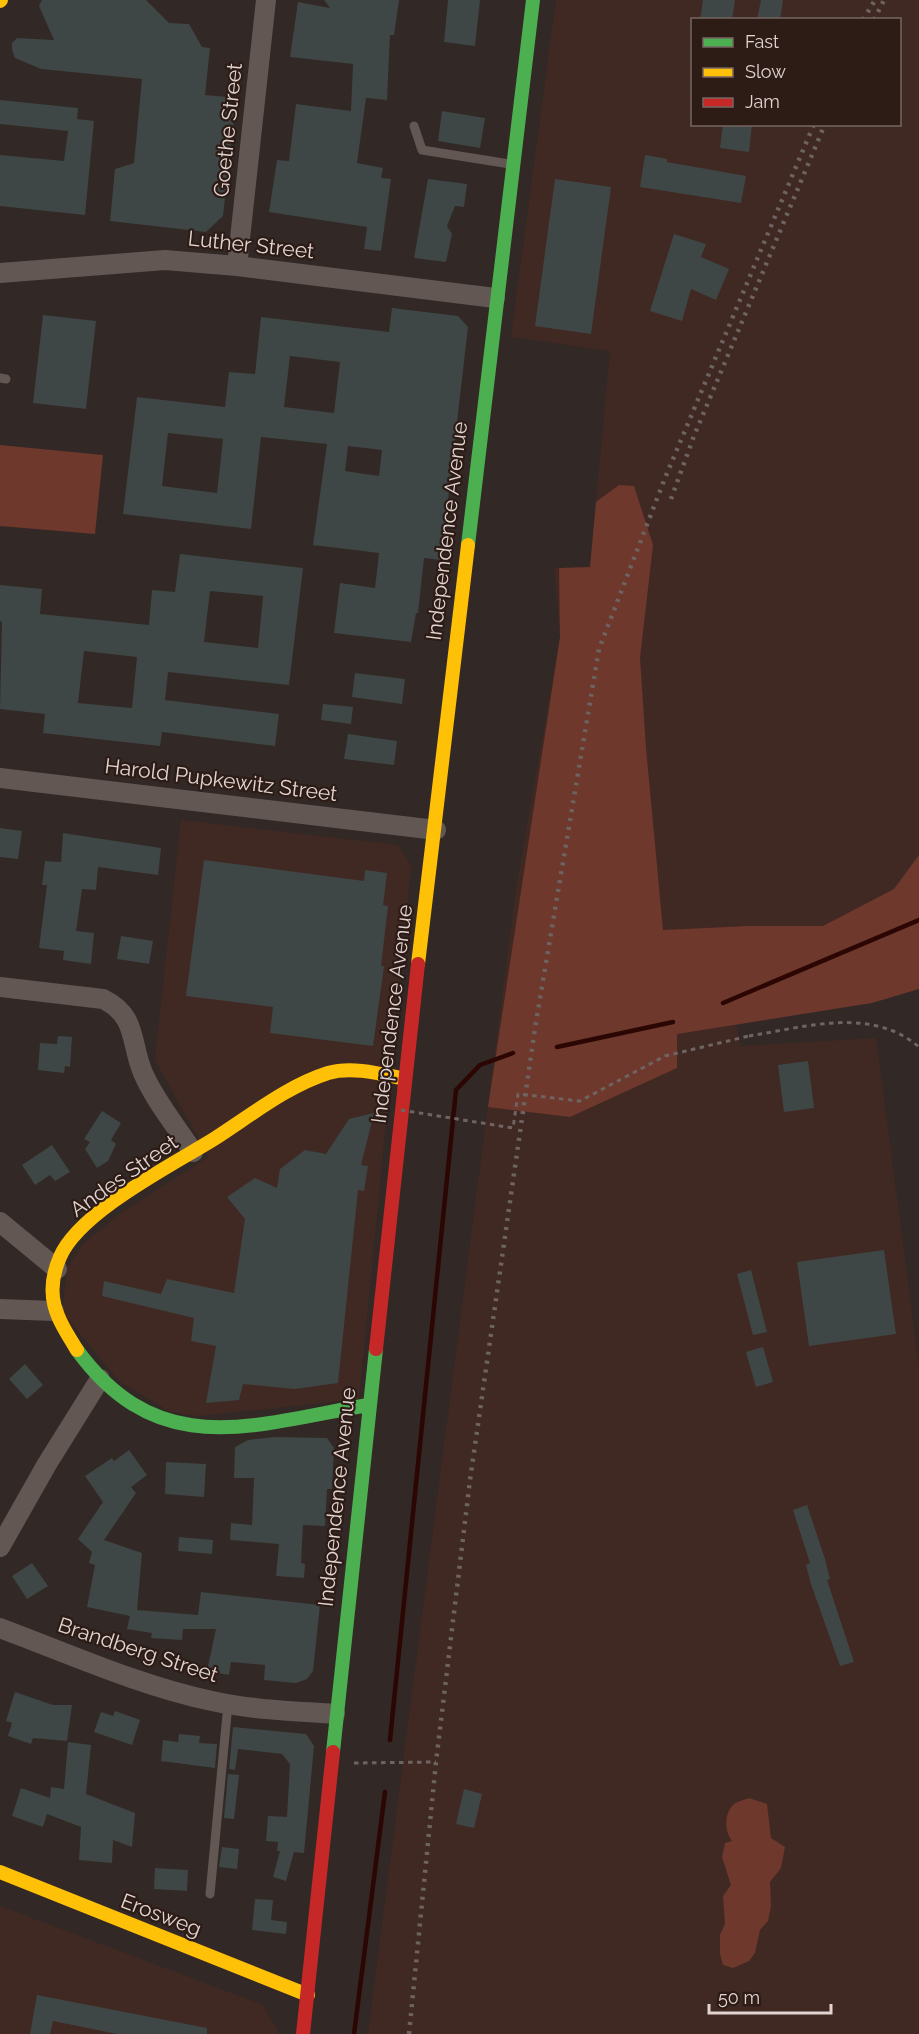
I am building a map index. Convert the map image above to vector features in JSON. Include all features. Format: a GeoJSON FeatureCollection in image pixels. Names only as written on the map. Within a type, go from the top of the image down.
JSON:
{"type":"FeatureCollection","features":[{"type":"Feature","properties":{"kind":"main road","name":"Independence Avenue"},"geometry":{"type":"LineString","coordinates":[[303,2034],[335,1714],[401,1110],[436,830],[454,646],[495,298],[533,0]]}},
{"type":"Feature","properties":{"kind":"main road","name":"Andes Street"},"geometry":{"type":"LineString","coordinates":[[54,1311],[57,1269],[62,1252],[78,1233],[110,1207],[255,1113],[330,1072],[352,1071],[405,1078]]}},
{"type":"Feature","properties":{"kind":"main road"},"geometry":{"type":"LineString","coordinates":[[54,1311],[73,1344],[100,1379],[135,1406],[172,1424],[190,1426],[266,1420],[368,1405]]}},
{"type":"Feature","properties":{"kind":"main road","name":"Erosweg"},"geometry":{"type":"LineString","coordinates":[[0,1872],[308,1995]]}},
{"type":"Feature","properties":{"kind":"street","name":"Goethe Street"},"geometry":{"type":"LineString","coordinates":[[237,266],[266,0]]}},
{"type":"Feature","properties":{"kind":"street","name":"Luther Street"},"geometry":{"type":"LineString","coordinates":[[0,273],[165,260],[237,266],[495,298]]}},
{"type":"Feature","properties":{"kind":"street","name":"Harold Pupkewitz Street"},"geometry":{"type":"LineString","coordinates":[[0,778],[436,830]]}},
{"type":"Feature","properties":{"kind":"street"},"geometry":{"type":"LineString","coordinates":[[0,987],[103,999],[117,1005],[127,1018],[143,1074],[193,1152]]}},
{"type":"Feature","properties":{"kind":"street"},"geometry":{"type":"LineString","coordinates":[[0,1222],[57,1269]]}},
{"type":"Feature","properties":{"kind":"street"},"geometry":{"type":"LineString","coordinates":[[0,1309],[54,1311]]}},
{"type":"Feature","properties":{"kind":"street"},"geometry":{"type":"LineString","coordinates":[[0,1547],[58,1444],[100,1379]]}},
{"type":"Feature","properties":{"kind":"street","name":"Brandberg Street"},"geometry":{"type":"LineString","coordinates":[[0,1628],[165,1689],[228,1704],[335,1714]]}},
{"type":"Feature","properties":{"kind":"lane"},"geometry":{"type":"LineString","coordinates":[[414,126],[422,150],[512,165]]}},
{"type":"Feature","properties":{"kind":"lane"},"geometry":{"type":"LineString","coordinates":[[210,1894],[228,1704]]}},
{"type":"Feature","properties":{"kind":"path"},"geometry":{"type":"LineString","coordinates":[[401,1110],[513,1128],[518,1094],[580,1101],[665,1056],[750,1036],[836,1022],[873,1023],[908,1038],[919,1047]]}},
{"type":"Feature","properties":{"kind":"path"},"geometry":{"type":"LineString","coordinates":[[331,1764],[436,1762]]}},
{"type":"Feature","properties":{"kind":"shaded area"},"geometry":{"type":"Polygon","coordinates":[[[556,0],[919,0],[919,916],[732,1008],[741,1046],[876,1038],[919,1366],[919,2034],[368,2034],[516,889],[560,637],[554,568],[590,567],[610,351],[511,337],[556,0]]]}},
{"type":"Feature","properties":{"kind":"shaded area"},"geometry":{"type":"Polygon","coordinates":[[[0,445],[103,455],[95,534],[0,526],[0,445]]]}},
{"type":"Feature","properties":{"kind":"shaded area"},"geometry":{"type":"Polygon","coordinates":[[[619,485],[634,486],[653,545],[640,658],[663,930],[749,926],[823,926],[894,889],[919,855],[919,989],[872,1003],[677,1034],[677,1068],[570,1117],[488,1107],[560,637],[559,568],[590,567],[596,502],[619,485]]]}},
{"type":"Feature","properties":{"kind":"shaded area"},"geometry":{"type":"Polygon","coordinates":[[[181,820],[398,845],[411,865],[359,1399],[199,1416],[171,1412],[120,1382],[62,1312],[67,1268],[82,1245],[119,1214],[209,1157],[155,1060],[181,820]]]}},
{"type":"Feature","properties":{"kind":"shaded area"},"geometry":{"type":"Polygon","coordinates":[[[749,1798],[767,1804],[771,1838],[785,1847],[781,1868],[770,1882],[771,1906],[768,1921],[760,1930],[755,1953],[749,1961],[733,1968],[723,1965],[720,1954],[720,1935],[725,1924],[723,1896],[731,1885],[722,1857],[725,1843],[732,1841],[726,1827],[728,1812],[737,1802],[749,1798]]]}},
{"type":"Feature","properties":{"kind":"shaded area"},"geometry":{"type":"Polygon","coordinates":[[[0,1906],[263,2005],[279,2034],[0,2034],[0,1906]]]}},
{"type":"Feature","properties":{"kind":"building"},"geometry":{"type":"Polygon","coordinates":[[[42,0],[146,0],[169,23],[189,24],[202,47],[210,48],[205,95],[227,97],[235,109],[223,216],[206,232],[110,221],[115,169],[134,163],[142,79],[41,69],[15,58],[12,43],[17,38],[54,40],[39,6],[42,0]]]}},
{"type":"Feature","properties":{"kind":"building"},"geometry":{"type":"Polygon","coordinates":[[[324,0],[399,0],[394,35],[390,35],[387,100],[366,98],[357,163],[383,168],[381,178],[391,179],[381,251],[364,249],[367,227],[269,212],[277,160],[289,161],[296,104],[351,111],[353,64],[290,57],[298,2],[330,8],[324,0]]]}},
{"type":"Feature","properties":{"kind":"building"},"geometry":{"type":"Polygon","coordinates":[[[448,0],[480,0],[475,46],[444,42],[448,0]]]}},
{"type":"Feature","properties":{"kind":"building"},"geometry":{"type":"Polygon","coordinates":[[[703,0],[735,0],[732,18],[700,18],[703,0]]]}},
{"type":"Feature","properties":{"kind":"building"},"geometry":{"type":"Polygon","coordinates":[[[761,0],[783,0],[780,18],[757,18],[761,0]]]}},
{"type":"Feature","properties":{"kind":"building"},"geometry":{"type":"Polygon","coordinates":[[[0,100],[78,108],[77,119],[94,121],[85,215],[0,206],[0,155],[64,161],[68,131],[0,124],[0,100]]]}},
{"type":"Feature","properties":{"kind":"building"},"geometry":{"type":"Polygon","coordinates":[[[442,111],[485,118],[480,148],[438,141],[442,111]]]}},
{"type":"Feature","properties":{"kind":"building"},"geometry":{"type":"Polygon","coordinates":[[[723,126],[752,126],[749,152],[720,148],[723,126]]]}},
{"type":"Feature","properties":{"kind":"building"},"geometry":{"type":"Polygon","coordinates":[[[645,155],[667,159],[667,162],[746,176],[741,203],[640,187],[645,155]]]}},
{"type":"Feature","properties":{"kind":"building"},"geometry":{"type":"Polygon","coordinates":[[[428,179],[467,184],[464,207],[455,206],[447,226],[452,234],[446,262],[414,258],[428,179]]]}},
{"type":"Feature","properties":{"kind":"building"},"geometry":{"type":"Polygon","coordinates":[[[555,179],[611,187],[591,334],[535,326],[555,179]]]}},
{"type":"Feature","properties":{"kind":"building"},"geometry":{"type":"Polygon","coordinates":[[[674,234],[706,244],[701,257],[729,269],[716,300],[691,289],[682,321],[650,311],[674,234]]]}},
{"type":"Feature","properties":{"kind":"building"},"geometry":{"type":"Polygon","coordinates":[[[392,308],[458,316],[468,327],[441,560],[424,558],[418,613],[416,613],[411,642],[334,633],[340,583],[375,588],[379,553],[313,545],[327,444],[261,437],[251,529],[123,514],[137,397],[225,407],[229,372],[255,374],[261,317],[389,332],[392,308]],[[290,356],[284,407],[334,413],[340,362],[290,356]],[[168,433],[162,486],[217,493],[223,439],[168,433]],[[348,446],[345,471],[379,476],[382,450],[348,446]]]}},
{"type":"Feature","properties":{"kind":"building"},"geometry":{"type":"Polygon","coordinates":[[[43,315],[96,321],[86,409],[33,403],[43,315]]]}},
{"type":"Feature","properties":{"kind":"building"},"geometry":{"type":"Polygon","coordinates":[[[180,554],[303,568],[289,685],[168,672],[165,700],[279,714],[275,746],[162,732],[160,746],[43,733],[45,714],[0,709],[2,622],[0,621],[0,585],[42,589],[40,614],[149,625],[152,590],[175,592],[180,554]],[[210,591],[204,642],[258,648],[263,596],[210,591]],[[84,651],[78,703],[132,708],[137,657],[84,651]]]}},
{"type":"Feature","properties":{"kind":"building"},"geometry":{"type":"Polygon","coordinates":[[[355,673],[405,679],[402,704],[352,697],[355,673]]]}},
{"type":"Feature","properties":{"kind":"building"},"geometry":{"type":"Polygon","coordinates":[[[323,704],[353,707],[351,724],[321,720],[323,704]]]}},
{"type":"Feature","properties":{"kind":"building"},"geometry":{"type":"Polygon","coordinates":[[[348,734],[397,741],[394,765],[344,759],[348,734]]]}},
{"type":"Feature","properties":{"kind":"building"},"geometry":{"type":"Polygon","coordinates":[[[0,828],[22,831],[18,859],[0,857],[0,828]]]}},
{"type":"Feature","properties":{"kind":"building"},"geometry":{"type":"Polygon","coordinates":[[[63,833],[161,848],[158,875],[98,867],[96,890],[82,889],[76,931],[94,933],[91,964],[63,960],[64,951],[39,948],[47,885],[42,885],[45,861],[61,862],[63,833]]]}},
{"type":"Feature","properties":{"kind":"building"},"geometry":{"type":"Polygon","coordinates":[[[204,860],[364,881],[365,870],[387,873],[383,905],[388,906],[381,966],[384,966],[373,1046],[270,1033],[273,1007],[186,996],[204,860]]]}},
{"type":"Feature","properties":{"kind":"building"},"geometry":{"type":"Polygon","coordinates":[[[121,936],[153,941],[149,964],[117,959],[121,936]]]}},
{"type":"Feature","properties":{"kind":"building"},"geometry":{"type":"Polygon","coordinates":[[[58,1036],[72,1037],[70,1067],[65,1066],[64,1073],[38,1070],[40,1043],[57,1044],[58,1036]]]}},
{"type":"Feature","properties":{"kind":"building"},"geometry":{"type":"Polygon","coordinates":[[[808,1061],[814,1108],[784,1112],[778,1065],[808,1061]]]}},
{"type":"Feature","properties":{"kind":"building"},"geometry":{"type":"Polygon","coordinates":[[[102,1111],[121,1123],[111,1140],[116,1144],[108,1161],[97,1168],[85,1149],[90,1142],[84,1139],[102,1111]]]}},
{"type":"Feature","properties":{"kind":"building"},"geometry":{"type":"Polygon","coordinates":[[[374,1113],[361,1165],[368,1166],[364,1191],[358,1190],[338,1383],[295,1389],[243,1384],[239,1400],[206,1403],[216,1346],[191,1341],[194,1318],[102,1296],[104,1281],[161,1294],[167,1279],[234,1293],[245,1219],[227,1197],[255,1178],[277,1188],[280,1169],[305,1150],[326,1154],[349,1119],[374,1113]]]}},
{"type":"Feature","properties":{"kind":"building"},"geometry":{"type":"Polygon","coordinates":[[[52,1145],[70,1172],[55,1181],[50,1175],[35,1185],[22,1165],[52,1145]]]}},
{"type":"Feature","properties":{"kind":"building"},"geometry":{"type":"Polygon","coordinates":[[[884,1250],[896,1334],[809,1346],[797,1262],[884,1250]]]}},
{"type":"Feature","properties":{"kind":"building"},"geometry":{"type":"Polygon","coordinates":[[[751,1270],[767,1332],[753,1335],[737,1274],[751,1270]]]}},
{"type":"Feature","properties":{"kind":"building"},"geometry":{"type":"Polygon","coordinates":[[[763,1347],[773,1382],[756,1387],[746,1352],[763,1347]]]}},
{"type":"Feature","properties":{"kind":"building"},"geometry":{"type":"Polygon","coordinates":[[[25,1364],[43,1385],[27,1399],[9,1379],[25,1364]]]}},
{"type":"Feature","properties":{"kind":"building"},"geometry":{"type":"Polygon","coordinates":[[[275,1437],[327,1438],[334,1448],[332,1489],[327,1489],[325,1526],[303,1525],[301,1563],[305,1564],[304,1578],[276,1576],[279,1544],[230,1540],[231,1523],[252,1525],[254,1478],[234,1478],[235,1447],[248,1440],[275,1437]]]}},
{"type":"Feature","properties":{"kind":"building"},"geometry":{"type":"Polygon","coordinates":[[[129,1450],[147,1475],[131,1487],[136,1493],[104,1540],[142,1553],[137,1610],[198,1615],[201,1592],[320,1605],[313,1671],[307,1679],[296,1683],[264,1680],[265,1665],[231,1662],[229,1675],[207,1671],[216,1629],[183,1629],[182,1640],[151,1638],[152,1633],[127,1629],[130,1616],[87,1607],[95,1565],[89,1563],[92,1552],[78,1539],[103,1502],[85,1476],[112,1458],[114,1461],[129,1450]]]}},
{"type":"Feature","properties":{"kind":"building"},"geometry":{"type":"Polygon","coordinates":[[[166,1462],[206,1464],[204,1497],[165,1494],[166,1462]]]}},
{"type":"Feature","properties":{"kind":"building"},"geometry":{"type":"Polygon","coordinates":[[[807,1505],[825,1559],[830,1579],[827,1580],[854,1662],[840,1666],[811,1584],[806,1565],[810,1563],[793,1510],[807,1505]]]}},
{"type":"Feature","properties":{"kind":"building"},"geometry":{"type":"Polygon","coordinates":[[[179,1537],[213,1540],[212,1554],[178,1551],[179,1537]]]}},
{"type":"Feature","properties":{"kind":"building"},"geometry":{"type":"Polygon","coordinates":[[[32,1563],[48,1586],[27,1599],[12,1576],[32,1563]]]}},
{"type":"Feature","properties":{"kind":"building"},"geometry":{"type":"Polygon","coordinates":[[[15,1692],[53,1705],[72,1705],[67,1741],[33,1738],[31,1744],[8,1736],[12,1723],[6,1721],[15,1692]]]}},
{"type":"Feature","properties":{"kind":"building"},"geometry":{"type":"Polygon","coordinates":[[[115,1711],[140,1720],[132,1745],[94,1732],[101,1712],[113,1716],[115,1711]]]}},
{"type":"Feature","properties":{"kind":"building"},"geometry":{"type":"Polygon","coordinates":[[[233,1727],[306,1734],[314,1746],[304,1853],[294,1852],[286,1881],[273,1877],[280,1851],[277,1851],[278,1842],[266,1841],[268,1816],[287,1817],[290,1764],[282,1754],[238,1749],[235,1770],[229,1769],[233,1727]]]}},
{"type":"Feature","properties":{"kind":"building"},"geometry":{"type":"Polygon","coordinates":[[[179,1734],[200,1736],[199,1743],[217,1744],[215,1768],[161,1761],[163,1740],[178,1742],[179,1734]]]}},
{"type":"Feature","properties":{"kind":"building"},"geometry":{"type":"Polygon","coordinates":[[[68,1742],[91,1745],[86,1794],[135,1813],[132,1847],[113,1840],[112,1863],[79,1860],[81,1827],[47,1814],[43,1827],[12,1816],[21,1788],[50,1798],[51,1787],[64,1789],[68,1742]]]}},
{"type":"Feature","properties":{"kind":"building"},"geometry":{"type":"Polygon","coordinates":[[[228,1774],[239,1775],[234,1819],[224,1818],[228,1774]]]}},
{"type":"Feature","properties":{"kind":"building"},"geometry":{"type":"Polygon","coordinates":[[[464,1789],[482,1794],[474,1828],[456,1824],[464,1789]]]}},
{"type":"Feature","properties":{"kind":"building"},"geometry":{"type":"Polygon","coordinates":[[[222,1847],[239,1849],[237,1869],[219,1867],[222,1847]]]}},
{"type":"Feature","properties":{"kind":"building"},"geometry":{"type":"Polygon","coordinates":[[[155,1868],[188,1870],[187,1891],[154,1889],[155,1868]]]}},
{"type":"Feature","properties":{"kind":"building"},"geometry":{"type":"Polygon","coordinates":[[[255,1899],[273,1900],[271,1920],[287,1922],[286,1934],[252,1930],[255,1899]]]}},
{"type":"Feature","properties":{"kind":"building"},"geometry":{"type":"Polygon","coordinates":[[[37,1995],[207,2028],[207,2034],[117,2034],[53,2021],[50,2034],[30,2034],[37,1995]]]}},
{"type":"Feature","properties":{"kind":"waterway"},"geometry":{"type":"LineString","coordinates":[[723,1003],[919,920]]}},
{"type":"Feature","properties":{"kind":"waterway"},"geometry":{"type":"LineString","coordinates":[[557,1047],[673,1022]]}},
{"type":"Feature","properties":{"kind":"waterway"},"geometry":{"type":"LineString","coordinates":[[390,1740],[456,1090],[480,1065],[513,1053]]}},
{"type":"Feature","properties":{"kind":"waterway"},"geometry":{"type":"LineString","coordinates":[[354,2034],[385,1792]]}},
{"type":"Feature","properties":{"kind":"railway"},"geometry":{"type":"LineString","coordinates":[[864,18],[875,0]]}},
{"type":"Feature","properties":{"kind":"railway"},"geometry":{"type":"LineString","coordinates":[[875,18],[884,0]]}},
{"type":"Feature","properties":{"kind":"railway"},"geometry":{"type":"LineString","coordinates":[[409,2034],[436,1762],[470,1480],[535,1028],[599,649],[665,478],[813,126]]}},
{"type":"Feature","properties":{"kind":"railway"},"geometry":{"type":"LineString","coordinates":[[671,499],[694,436],[824,126]]}},
{"type":"Feature","properties":{"kind":"traffic: fast"},"geometry":{"type":"LineString","coordinates":[[468,545],[533,0]]}},
{"type":"Feature","properties":{"kind":"traffic: fast"},"geometry":{"type":"LineString","coordinates":[[333,1752],[376,1349]]}},
{"type":"Feature","properties":{"kind":"traffic: fast"},"geometry":{"type":"LineString","coordinates":[[77,1350],[108,1385],[141,1409],[175,1422],[210,1427],[247,1426],[368,1405]]}},
{"type":"Feature","properties":{"kind":"traffic: slow"},"geometry":{"type":"LineString","coordinates":[[418,964],[468,545]]}},
{"type":"Feature","properties":{"kind":"traffic: slow"},"geometry":{"type":"LineString","coordinates":[[77,1350],[58,1317],[53,1283],[60,1257],[70,1240],[86,1223],[128,1191],[214,1139],[269,1102],[313,1079],[328,1073],[347,1070],[405,1079]]}},
{"type":"Feature","properties":{"kind":"traffic: slow"},"geometry":{"type":"LineString","coordinates":[[0,1872],[308,1995]]}},
{"type":"Feature","properties":{"kind":"traffic: jam"},"geometry":{"type":"LineString","coordinates":[[376,1349],[418,964]]}},
{"type":"Feature","properties":{"kind":"traffic: jam"},"geometry":{"type":"LineString","coordinates":[[303,2034],[333,1752]]}}]}
